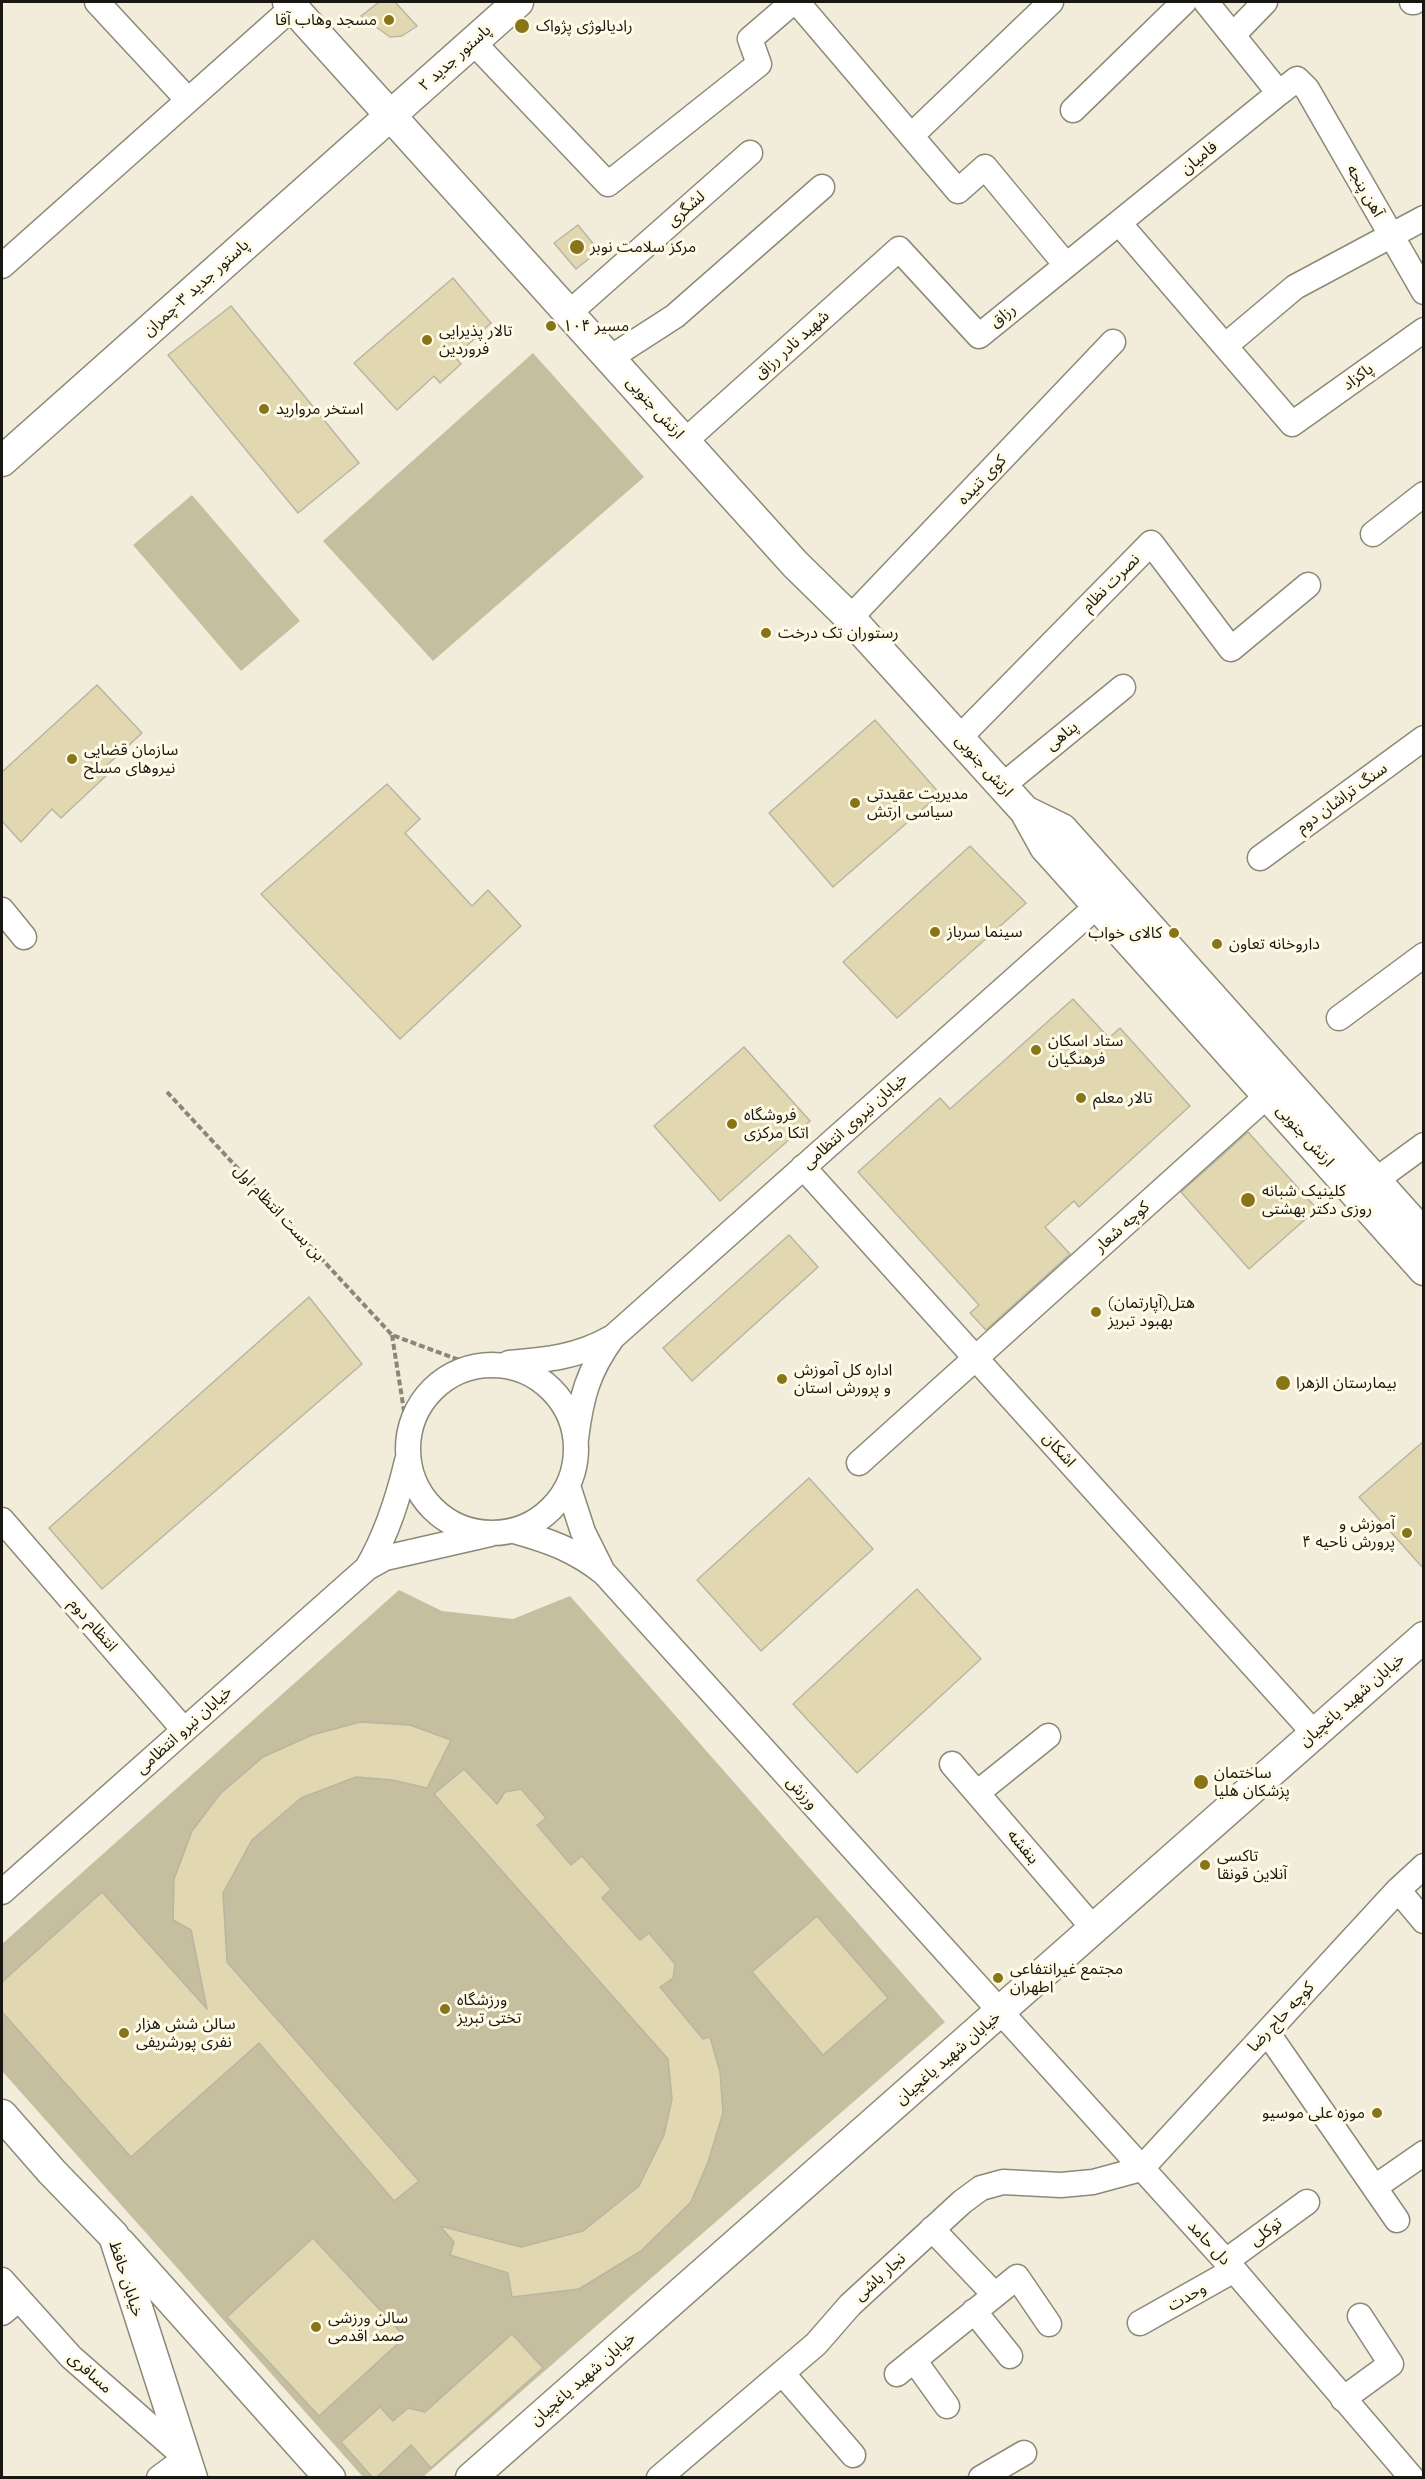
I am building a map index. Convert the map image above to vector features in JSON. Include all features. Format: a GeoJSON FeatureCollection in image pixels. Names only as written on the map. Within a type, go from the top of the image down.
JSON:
{"type":"FeatureCollection","features":[{"type":"Feature","properties":{"kind":"main road","name":"پاستور جدید ۲"},"geometry":{"type":"LineString","coordinates":[[391,115],[518,2]]}},
{"type":"Feature","properties":{"kind":"main road","name":"ارتش جنوبی"},"geometry":{"type":"LineString","coordinates":[[291,4],[795,564],[850,618],[1025,811],[1045,847],[1424,1270]]}},
{"type":"Feature","properties":{"kind":"main road","name":"پاستور جدید ۳-چمران"},"geometry":{"type":"LineString","coordinates":[[2,460],[391,115]]}},
{"type":"Feature","properties":{"kind":"main road","name":"ارتش جنوبی"},"geometry":{"type":"LineString","coordinates":[[1025,811],[1062,829],[1424,1235]]}},
{"type":"Feature","properties":{"kind":"main road","name":"خیابان شهید یاغچیان"},"geometry":{"type":"LineString","coordinates":[[471,2478],[1424,1637]]}},
{"type":"Feature","properties":{"kind":"main road","name":"خیابان حافظ"},"geometry":{"type":"LineString","coordinates":[[2,2115],[52,2172],[114,2236],[189,2468]]}},
{"type":"Feature","properties":{"kind":"main road"},"geometry":{"type":"LineString","coordinates":[[114,2236],[330,2478]]}},
{"type":"Feature","properties":{"kind":"street"},"geometry":{"type":"LineString","coordinates":[[97,2],[188,100]]}},
{"type":"Feature","properties":{"kind":"street"},"geometry":{"type":"LineString","coordinates":[[473,42],[608,184],[759,64],[750,39],[795,2],[958,191],[985,167],[1066,265]]}},
{"type":"Feature","properties":{"kind":"street"},"geometry":{"type":"LineString","coordinates":[[912,135],[1051,2]]}},
{"type":"Feature","properties":{"kind":"street"},"geometry":{"type":"LineString","coordinates":[[1073,110],[1184,2]]}},
{"type":"Feature","properties":{"kind":"street"},"geometry":{"type":"LineString","coordinates":[[1206,2],[1280,93]]}},
{"type":"Feature","properties":{"kind":"street"},"geometry":{"type":"LineString","coordinates":[[1234,34],[1265,2]]}},
{"type":"Feature","properties":{"kind":"street"},"geometry":{"type":"LineString","coordinates":[[2,266],[188,100],[291,4]]}},
{"type":"Feature","properties":{"kind":"street","name":"فامیان"},"geometry":{"type":"LineString","coordinates":[[1119,223],[1297,79],[1308,89]]}},
{"type":"Feature","properties":{"kind":"street","name":"آهن پنجه"},"geometry":{"type":"LineString","coordinates":[[1308,89],[1424,292]]}},
{"type":"Feature","properties":{"kind":"street","name":"لشگری"},"geometry":{"type":"LineString","coordinates":[[569,313],[750,153]]}},
{"type":"Feature","properties":{"kind":"street"},"geometry":{"type":"LineString","coordinates":[[610,358],[675,316],[822,187]]}},
{"type":"Feature","properties":{"kind":"street"},"geometry":{"type":"LineString","coordinates":[[1119,223],[1225,346],[1295,287],[1424,218]]}},
{"type":"Feature","properties":{"kind":"street","name":"رزاق"},"geometry":{"type":"LineString","coordinates":[[899,249],[979,336],[1119,223]]}},
{"type":"Feature","properties":{"kind":"street","name":"شهید نادر رزاق"},"geometry":{"type":"LineString","coordinates":[[685,441],[899,249]]}},
{"type":"Feature","properties":{"kind":"street","name":"پاکزاد"},"geometry":{"type":"LineString","coordinates":[[1225,346],[1292,424],[1424,330]]}},
{"type":"Feature","properties":{"kind":"street","name":"کوی تنیده"},"geometry":{"type":"LineString","coordinates":[[850,618],[1113,342]]}},
{"type":"Feature","properties":{"kind":"street"},"geometry":{"type":"LineString","coordinates":[[1373,534],[1424,494]]}},
{"type":"Feature","properties":{"kind":"street","name":"نصرت نظام"},"geometry":{"type":"LineString","coordinates":[[959,738],[1151,543],[1231,649],[1308,585]]}},
{"type":"Feature","properties":{"kind":"street","name":"پناهی"},"geometry":{"type":"LineString","coordinates":[[1002,786],[1123,687]]}},
{"type":"Feature","properties":{"kind":"street","name":"سنگ تراشان دوم"},"geometry":{"type":"LineString","coordinates":[[1260,858],[1422,740]]}},
{"type":"Feature","properties":{"kind":"street","name":"خیابان نیروی انتظامی"},"geometry":{"type":"LineString","coordinates":[[486,1366],[556,1359],[594,1348],[613,1337],[1097,906]]}},
{"type":"Feature","properties":{"kind":"street"},"geometry":{"type":"LineString","coordinates":[[2,910],[24,937]]}},
{"type":"Feature","properties":{"kind":"street"},"geometry":{"type":"LineString","coordinates":[[1339,1018],[1424,955]]}},
{"type":"Feature","properties":{"kind":"street","name":"کوچه شعار"},"geometry":{"type":"LineString","coordinates":[[859,1463],[1268,1095]]}},
{"type":"Feature","properties":{"kind":"street"},"geometry":{"type":"LineString","coordinates":[[1376,1180],[1424,1145]]}},
{"type":"Feature","properties":{"kind":"street","name":"اشکان"},"geometry":{"type":"LineString","coordinates":[[803,1167],[1314,1733]]}},
{"type":"Feature","properties":{"kind":"street","name":"خیابان نیروی انتظامی"},"geometry":{"type":"LineString","coordinates":[[576,1439],[579,1414],[592,1370],[613,1337]]}},
{"type":"Feature","properties":{"kind":"street"},"geometry":{"type":"LineString","coordinates":[[486,1366],[517,1368],[545,1384],[557,1395],[570,1416],[576,1439],[575,1463],[568,1486],[555,1506],[536,1521],[514,1531],[490,1534],[466,1530],[444,1520],[426,1504],[414,1483],[407,1460],[408,1436],[416,1413],[429,1393],[448,1377],[470,1368],[486,1366]]}},
{"type":"Feature","properties":{"kind":"street","name":"خیابان نیرو انتظامی"},"geometry":{"type":"LineString","coordinates":[[367,1568],[395,1509],[407,1460]]}},
{"type":"Feature","properties":{"kind":"street","name":"ورزش"},"geometry":{"type":"LineString","coordinates":[[568,1486],[583,1532],[604,1573]]}},
{"type":"Feature","properties":{"kind":"street","name":"انتظام دوم"},"geometry":{"type":"LineString","coordinates":[[2,1520],[184,1730]]}},
{"type":"Feature","properties":{"kind":"street","name":"ورزش"},"geometry":{"type":"LineString","coordinates":[[514,1531],[563,1547],[582,1556],[604,1573],[1000,2013]]}},
{"type":"Feature","properties":{"kind":"street","name":"خیابان نیرو انتظامی"},"geometry":{"type":"LineString","coordinates":[[2,1892],[367,1568],[385,1558],[490,1534]]}},
{"type":"Feature","properties":{"kind":"street"},"geometry":{"type":"LineString","coordinates":[[977,1793],[1048,1736]]}},
{"type":"Feature","properties":{"kind":"street","name":"بنفشه"},"geometry":{"type":"LineString","coordinates":[[952,1764],[1094,1929]]}},
{"type":"Feature","properties":{"kind":"street","name":"کوچه حاج رضا"},"geometry":{"type":"LineString","coordinates":[[1141,2169],[1398,1890],[1424,1866]]}},
{"type":"Feature","properties":{"kind":"street"},"geometry":{"type":"LineString","coordinates":[[1398,1890],[1424,1921]]}},
{"type":"Feature","properties":{"kind":"street","name":"دل حامد"},"geometry":{"type":"LineString","coordinates":[[1000,2013],[1230,2266],[1412,2478]]}},
{"type":"Feature","properties":{"kind":"street"},"geometry":{"type":"LineString","coordinates":[[1267,2032],[1396,2220]]}},
{"type":"Feature","properties":{"kind":"street"},"geometry":{"type":"LineString","coordinates":[[1375,2187],[1424,2153]]}},
{"type":"Feature","properties":{"kind":"street","name":"نجار باشی"},"geometry":{"type":"LineString","coordinates":[[659,2478],[816,2344],[850,2305],[932,2229],[981,2188],[1003,2182],[1061,2185],[1094,2182],[1141,2169]]}},
{"type":"Feature","properties":{"kind":"street","name":"توکلی"},"geometry":{"type":"LineString","coordinates":[[1230,2266],[1307,2202]]}},
{"type":"Feature","properties":{"kind":"street"},"geometry":{"type":"LineString","coordinates":[[932,2229],[995,2295]]}},
{"type":"Feature","properties":{"kind":"street","name":"وحدت"},"geometry":{"type":"LineString","coordinates":[[1140,2323],[1230,2266]]}},
{"type":"Feature","properties":{"kind":"street"},"geometry":{"type":"LineString","coordinates":[[946,2406],[906,2367],[974,2311],[1017,2277],[1048,2324]]}},
{"type":"Feature","properties":{"kind":"street","name":"مسافری"},"geometry":{"type":"LineString","coordinates":[[2,2280],[10,2306],[71,2357],[189,2468]]}},
{"type":"Feature","properties":{"kind":"street"},"geometry":{"type":"LineString","coordinates":[[974,2311],[1010,2356]]}},
{"type":"Feature","properties":{"kind":"street"},"geometry":{"type":"LineString","coordinates":[[1343,2398],[1391,2364],[1360,2316]]}},
{"type":"Feature","properties":{"kind":"street"},"geometry":{"type":"LineString","coordinates":[[782,2373],[853,2455]]}},
{"type":"Feature","properties":{"kind":"street"},"geometry":{"type":"LineString","coordinates":[[981,2478],[1024,2453]]}},
{"type":"Feature","properties":{"kind":"street"},"geometry":{"type":"LineString","coordinates":[[159,2478],[189,2468]]}},
{"type":"Feature","properties":{"kind":"path","name":"بن بست انتظام اول"},"geometry":{"type":"LineString","coordinates":[[167,1092],[392,1335]]}},
{"type":"Feature","properties":{"kind":"path"},"geometry":{"type":"LineString","coordinates":[[408,1436],[392,1335],[486,1366]]}},
{"type":"Feature","properties":{"kind":"shaded area"},"geometry":{"type":"Polygon","coordinates":[[[533,353],[644,477],[433,661],[323,541],[533,353]]]}},
{"type":"Feature","properties":{"kind":"shaded area"},"geometry":{"type":"Polygon","coordinates":[[[192,495],[300,621],[241,671],[133,545],[192,495]]]}},
{"type":"Feature","properties":{"kind":"shaded area"},"geometry":{"type":"Polygon","coordinates":[[[399,1590],[442,1611],[513,1619],[570,1596],[945,2022],[423,2477],[363,2477],[2,2071],[2,1944],[399,1590]]]}},
{"type":"Feature","properties":{"kind":"building","name":"مسجد وهاب آقا"},"geometry":{"type":"Polygon","coordinates":[[[379,2],[395,2],[417,26],[402,36],[390,37],[361,16],[379,2]]]}},
{"type":"Feature","properties":{"kind":"building","name":"مرکز سلامت نوبر"},"geometry":{"type":"Polygon","coordinates":[[[578,225],[599,251],[576,269],[554,243],[578,225]]]}},
{"type":"Feature","properties":{"kind":"building","name":"تالار پذیرایی فروردین"},"geometry":{"type":"Polygon","coordinates":[[[453,278],[491,323],[455,357],[461,364],[440,383],[434,376],[397,410],[354,363],[453,278]]]}},
{"type":"Feature","properties":{"kind":"building","name":"استخر مروارید"},"geometry":{"type":"Polygon","coordinates":[[[231,306],[359,463],[298,513],[168,355],[231,306]]]}},
{"type":"Feature","properties":{"kind":"building"},"geometry":{"type":"Polygon","coordinates":[[[97,685],[142,733],[104,768],[109,773],[61,818],[52,809],[21,842],[2,821],[2,772],[97,685]]]}},
{"type":"Feature","properties":{"kind":"building","name":"مدیریت عقیدتی سیاسی ارتش"},"geometry":{"type":"Polygon","coordinates":[[[875,720],[940,794],[833,887],[769,813],[875,720]]]}},
{"type":"Feature","properties":{"kind":"building"},"geometry":{"type":"Polygon","coordinates":[[[387,784],[420,819],[405,833],[472,906],[488,890],[521,926],[400,1039],[261,894],[387,784]]]}},
{"type":"Feature","properties":{"kind":"building","name":"سینما سرباز"},"geometry":{"type":"Polygon","coordinates":[[[970,846],[1026,903],[897,1018],[843,962],[970,846]]]}},
{"type":"Feature","properties":{"kind":"building"},"geometry":{"type":"Polygon","coordinates":[[[1073,999],[1109,1038],[1120,1028],[1190,1106],[1079,1207],[1074,1201],[1045,1227],[1070,1254],[986,1330],[970,1313],[979,1305],[858,1172],[940,1098],[950,1109],[1073,999]]]}},
{"type":"Feature","properties":{"kind":"building","name":"فروشگاه اتکا مرکزی"},"geometry":{"type":"Polygon","coordinates":[[[744,1047],[810,1121],[720,1201],[654,1126],[744,1047]]]}},
{"type":"Feature","properties":{"kind":"building","name":"کلینیک شبانه روزی دکتر بهشتی"},"geometry":{"type":"Polygon","coordinates":[[[1248,1132],[1317,1209],[1249,1269],[1181,1192],[1248,1132]]]}},
{"type":"Feature","properties":{"kind":"building"},"geometry":{"type":"Polygon","coordinates":[[[789,1235],[818,1267],[692,1381],[663,1348],[789,1235]]]}},
{"type":"Feature","properties":{"kind":"building"},"geometry":{"type":"Polygon","coordinates":[[[309,1297],[362,1364],[102,1589],[49,1528],[309,1297]]]}},
{"type":"Feature","properties":{"kind":"building","name":"آموزش و پرورش ناحیه ۴"},"geometry":{"type":"Polygon","coordinates":[[[1424,1441],[1424,1569],[1359,1497],[1424,1441]]]}},
{"type":"Feature","properties":{"kind":"building"},"geometry":{"type":"Polygon","coordinates":[[[809,1478],[873,1549],[761,1651],[697,1580],[809,1478]]]}},
{"type":"Feature","properties":{"kind":"building"},"geometry":{"type":"Polygon","coordinates":[[[917,1589],[981,1659],[857,1773],[793,1704],[917,1589]]]}},
{"type":"Feature","properties":{"kind":"building"},"geometry":{"type":"Polygon","coordinates":[[[360,1722],[410,1725],[451,1740],[427,1788],[392,1780],[356,1777],[301,1798],[252,1840],[223,1893],[227,1962],[419,2181],[394,2201],[259,2043],[131,2157],[2,2012],[2,1982],[102,1892],[207,2009],[191,1930],[173,1920],[174,1879],[192,1831],[220,1794],[263,1757],[312,1735],[360,1722]]]}},
{"type":"Feature","properties":{"kind":"building"},"geometry":{"type":"Polygon","coordinates":[[[464,1769],[497,1804],[505,1792],[521,1789],[546,1818],[537,1825],[571,1865],[582,1856],[611,1889],[602,1898],[640,1940],[649,1933],[675,1964],[673,1978],[660,1987],[703,2039],[710,2037],[720,2072],[723,2113],[708,2162],[691,2202],[641,2251],[579,2289],[512,2297],[508,2273],[450,2255],[454,2242],[440,2226],[521,2247],[583,2231],[639,2186],[664,2135],[672,2099],[668,2059],[434,1794],[464,1769]]]}},
{"type":"Feature","properties":{"kind":"building"},"geometry":{"type":"Polygon","coordinates":[[[817,1916],[888,1998],[823,2055],[752,1972],[817,1916]]]}},
{"type":"Feature","properties":{"kind":"building","name":"سالن ورزشی صمد اقدمی"},"geometry":{"type":"Polygon","coordinates":[[[313,2238],[405,2337],[319,2416],[227,2317],[313,2238]]]}},
{"type":"Feature","properties":{"kind":"building"},"geometry":{"type":"Polygon","coordinates":[[[512,2334],[543,2368],[431,2468],[411,2445],[376,2478],[373,2478],[341,2442],[380,2407],[393,2421],[408,2408],[425,2412],[512,2334]]]}},
{"type":"Feature","properties":{"kind":"place","name":"مسجد وهاب آقا"},"geometry":{"type":"Point","coordinates":[389,20]}},
{"type":"Feature","properties":{"kind":"place","name":"رادیالوژی پژواک"},"geometry":{"type":"Point","coordinates":[522,26]}},
{"type":"Feature","properties":{"kind":"place","name":"مرکز سلامت نوبر"},"geometry":{"type":"Point","coordinates":[577,247]}},
{"type":"Feature","properties":{"kind":"place","name":"مسیر ۱۰۴"},"geometry":{"type":"Point","coordinates":[551,326]}},
{"type":"Feature","properties":{"kind":"place","name":"تالار پذیرایی فروردین"},"geometry":{"type":"Point","coordinates":[427,340]}},
{"type":"Feature","properties":{"kind":"place","name":"استخر مروارید"},"geometry":{"type":"Point","coordinates":[264,409]}},
{"type":"Feature","properties":{"kind":"place","name":"رستوران تک درخت"},"geometry":{"type":"Point","coordinates":[766,633]}},
{"type":"Feature","properties":{"kind":"place","name":"سازمان قضایی نیروهای مسلح"},"geometry":{"type":"Point","coordinates":[72,759]}},
{"type":"Feature","properties":{"kind":"place","name":"مدیریت عقیدتی سیاسی ارتش"},"geometry":{"type":"Point","coordinates":[855,803]}},
{"type":"Feature","properties":{"kind":"place","name":"سینما سرباز"},"geometry":{"type":"Point","coordinates":[935,932]}},
{"type":"Feature","properties":{"kind":"place","name":"کالای خواب"},"geometry":{"type":"Point","coordinates":[1174,933]}},
{"type":"Feature","properties":{"kind":"place","name":"داروخانه تعاون"},"geometry":{"type":"Point","coordinates":[1217,944]}},
{"type":"Feature","properties":{"kind":"place","name":"ستاد اسکان فرهنگیان"},"geometry":{"type":"Point","coordinates":[1036,1050]}},
{"type":"Feature","properties":{"kind":"place","name":"تالار معلم"},"geometry":{"type":"Point","coordinates":[1081,1098]}},
{"type":"Feature","properties":{"kind":"place","name":"فروشگاه اتکا مرکزی"},"geometry":{"type":"Point","coordinates":[732,1124]}},
{"type":"Feature","properties":{"kind":"place","name":"کلینیک شبانه روزی دکتر بهشتی"},"geometry":{"type":"Point","coordinates":[1248,1200]}},
{"type":"Feature","properties":{"kind":"place","name":"هتل(آپارتمان) بهبود تبریز"},"geometry":{"type":"Point","coordinates":[1096,1312]}},
{"type":"Feature","properties":{"kind":"place","name":"اداره کل آموزش و پرورش استان"},"geometry":{"type":"Point","coordinates":[782,1379]}},
{"type":"Feature","properties":{"kind":"place","name":"بیمارستان الزهرا"},"geometry":{"type":"Point","coordinates":[1283,1383]}},
{"type":"Feature","properties":{"kind":"place","name":"آموزش و پرورش ناحیه ۴"},"geometry":{"type":"Point","coordinates":[1407,1533]}},
{"type":"Feature","properties":{"kind":"place","name":"ساختمان پزشکان هلیا"},"geometry":{"type":"Point","coordinates":[1201,1782]}},
{"type":"Feature","properties":{"kind":"place","name":"تاکسی آنلاین قونقا"},"geometry":{"type":"Point","coordinates":[1205,1865]}},
{"type":"Feature","properties":{"kind":"place","name":"مجتمع غیرانتفاعی اطهران"},"geometry":{"type":"Point","coordinates":[998,1978]}},
{"type":"Feature","properties":{"kind":"place","name":"ورزشگاه تختی تبریز"},"geometry":{"type":"Point","coordinates":[445,2009]}},
{"type":"Feature","properties":{"kind":"place","name":"سالن شش هزار نفری پورشریفی"},"geometry":{"type":"Point","coordinates":[124,2033]}},
{"type":"Feature","properties":{"kind":"place","name":"موزه علی موسیو"},"geometry":{"type":"Point","coordinates":[1377,2113]}},
{"type":"Feature","properties":{"kind":"place","name":"سالن ورزشی صمد اقدمی"},"geometry":{"type":"Point","coordinates":[316,2327]}}]}
